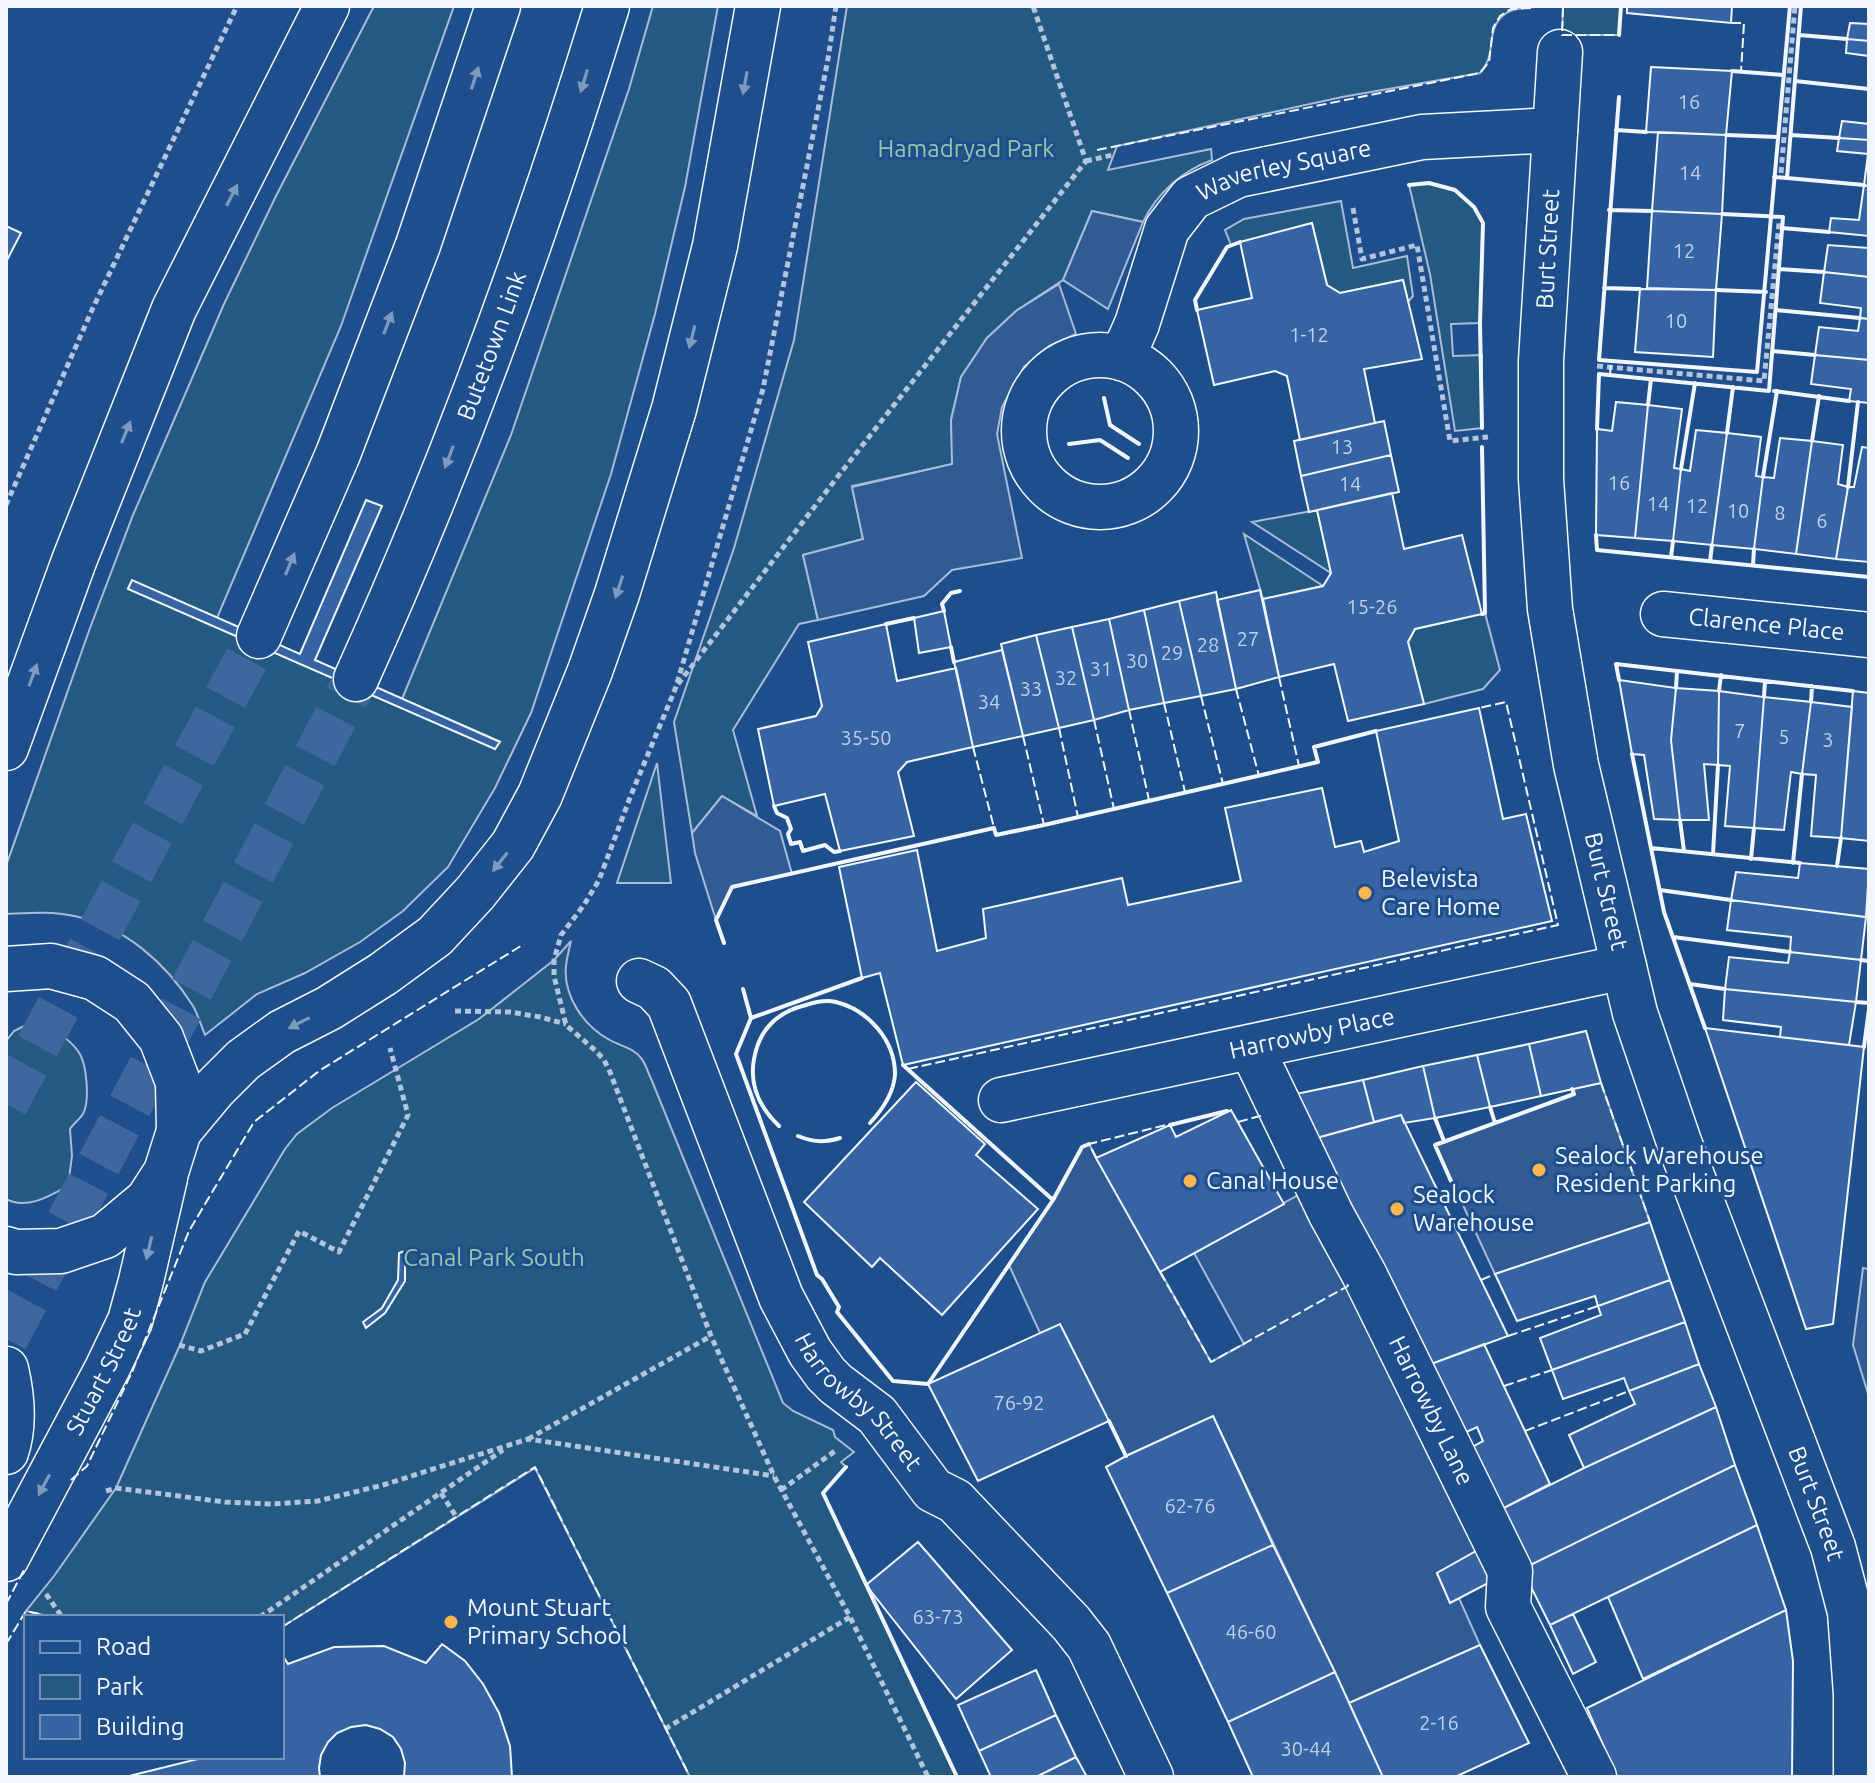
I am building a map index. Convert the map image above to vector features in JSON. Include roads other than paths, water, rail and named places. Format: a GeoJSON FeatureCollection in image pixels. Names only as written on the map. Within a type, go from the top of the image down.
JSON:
{"type":"FeatureCollection","features":[{"type":"Feature","properties":{"kind":"street"},"geometry":{"type":"LineString","coordinates":[[6,748],[74,561],[174,309],[327,6]]}},
{"type":"Feature","properties":{"kind":"street"},"geometry":{"type":"LineString","coordinates":[[259,636],[338,454],[423,230],[498,6]]}},
{"type":"Feature","properties":{"kind":"street","name":"Butetown Link"},"geometry":{"type":"LineString","coordinates":[[356,679],[394,596],[507,306],[574,113],[607,6]]}},
{"type":"Feature","properties":{"kind":"street"},"geometry":{"type":"LineString","coordinates":[[6,1249],[16,1252],[61,1251],[105,1236],[148,1200],[172,1152],[214,1089],[243,1060],[282,1032],[329,1008],[383,974],[435,936],[513,845],[540,795],[590,671],[674,409],[715,246],[758,6]]}},
{"type":"Feature","properties":{"kind":"street","name":"Burt Street"},"geometry":{"type":"LineString","coordinates":[[1560,52],[1541,361],[1541,479],[1550,609],[1576,765],[1635,1013],[1679,1142],[1833,1547],[1850,1612],[1863,1695],[1856,1777]]}},
{"type":"Feature","properties":{"kind":"street","name":"Waverley Square"},"geometry":{"type":"LineString","coordinates":[[1122,358],[1137,324],[1167,229],[1191,198],[1238,175],[1422,137],[1555,130]]}},
{"type":"Feature","properties":{"kind":"street","name":"Clarence Place"},"geometry":{"type":"LineString","coordinates":[[1663,614],[1869,635]]}},
{"type":"Feature","properties":{"kind":"street"},"geometry":{"type":"LineString","coordinates":[[6,969],[51,966],[95,978],[132,1002],[161,1038],[178,1082],[172,1152]]}},
{"type":"Feature","properties":{"kind":"street","name":"Harrowby Place"},"geometry":{"type":"LineString","coordinates":[[1001,1100],[1624,967]]}},
{"type":"Feature","properties":{"kind":"street","name":"Harrowby Street"},"geometry":{"type":"LineString","coordinates":[[639,981],[654,988],[669,1004],[781,1297],[810,1352],[836,1384],[877,1415],[933,1490],[955,1501],[1071,1623],[1089,1646],[1151,1777]]}},
{"type":"Feature","properties":{"kind":"street","name":"Harrowby Lane"},"geometry":{"type":"LineString","coordinates":[[1251,1047],[1510,1571],[1508,1607],[1581,1773]]}},
{"type":"Feature","properties":{"kind":"street","name":"Stuart Street"},"geometry":{"type":"LineString","coordinates":[[6,1559],[130,1321],[172,1152]]}},
{"type":"Feature","properties":{"kind":"street"},"geometry":{"type":"LineString","coordinates":[[6,1369],[11,1415],[10,1442],[6,1452]]}},
{"type":"Feature","properties":{"kind":"tunnel"},"geometry":{"type":"LineString","coordinates":[[6,1104],[259,636]]}},
{"type":"Feature","properties":{"kind":"tunnel"},"geometry":{"type":"LineString","coordinates":[[6,1339],[356,679]]}},
{"type":"Feature","properties":{"kind":"place","name":"Belevista Care Home"},"geometry":{"type":"Point","coordinates":[1365,893]}},
{"type":"Feature","properties":{"kind":"place","name":"Sealock Warehouse Resident Parking"},"geometry":{"type":"Point","coordinates":[1539,1170]}},
{"type":"Feature","properties":{"kind":"place","name":"Canal House"},"geometry":{"type":"Point","coordinates":[1190,1181]}},
{"type":"Feature","properties":{"kind":"place","name":"Sealock Warehouse"},"geometry":{"type":"Point","coordinates":[1397,1209]}},
{"type":"Feature","properties":{"kind":"place","name":"Mount Stuart Primary School"},"geometry":{"type":"Point","coordinates":[451,1622]}},
{"type":"Feature","properties":{"kind":"park label","name":"Hamadryad Park"},"geometry":{"type":"Point","coordinates":[966,149]}},
{"type":"Feature","properties":{"kind":"park label","name":"Canal Park South"},"geometry":{"type":"Point","coordinates":[494,1258]}}]}
